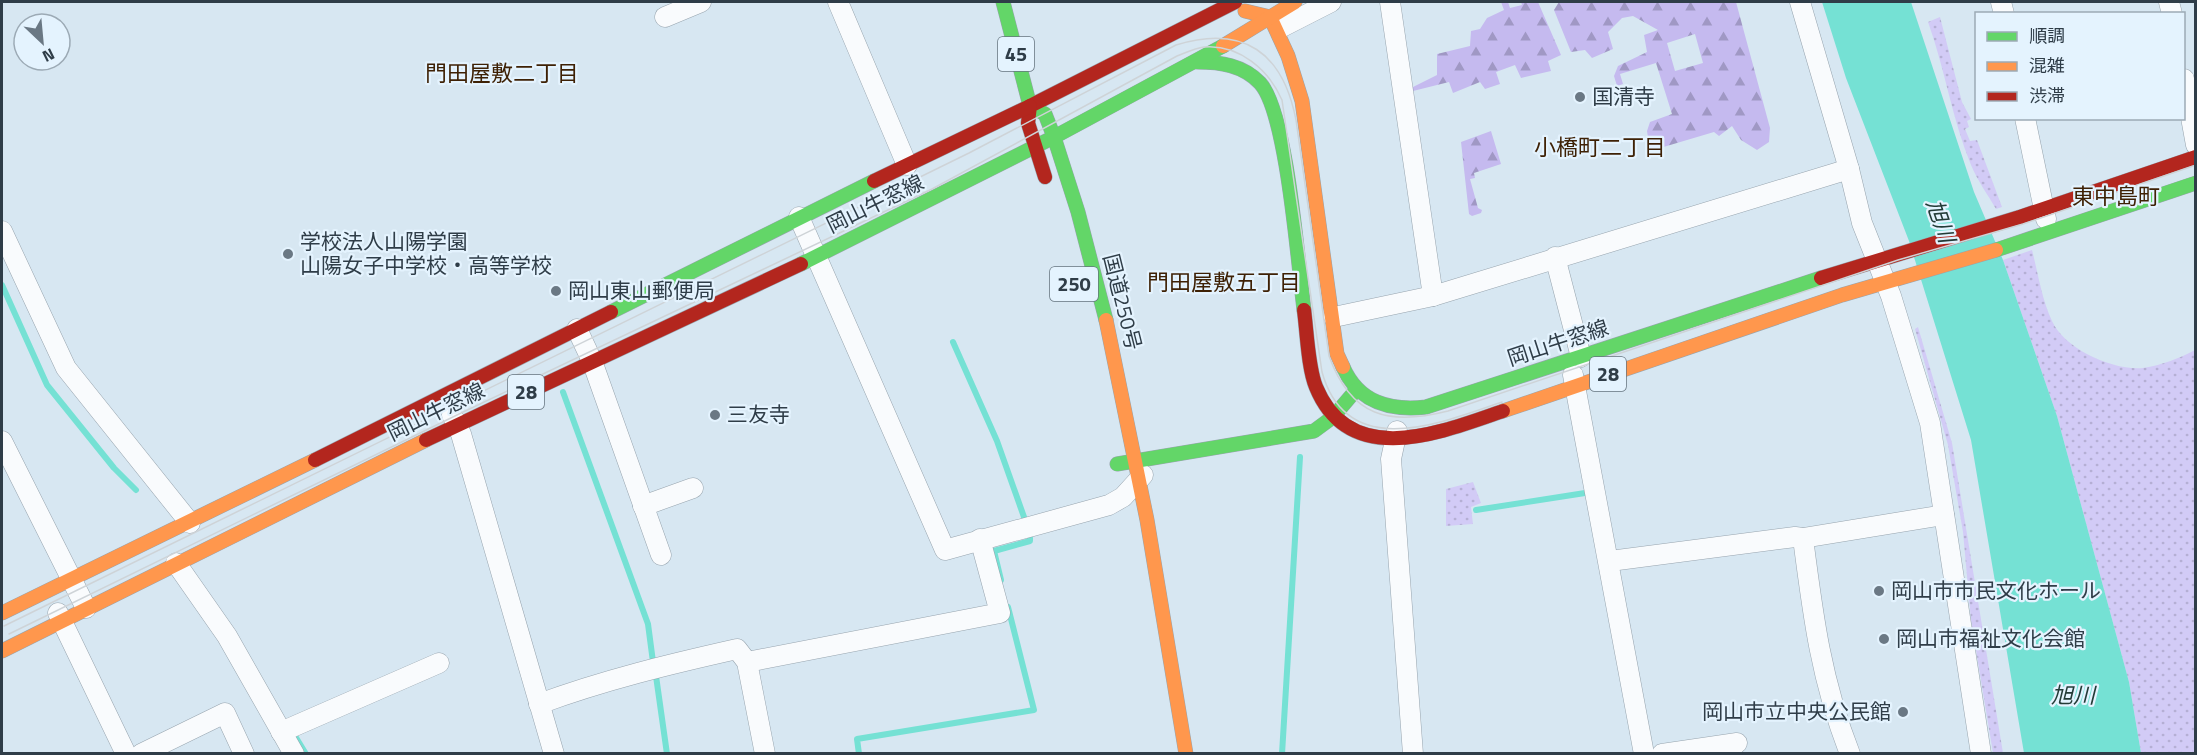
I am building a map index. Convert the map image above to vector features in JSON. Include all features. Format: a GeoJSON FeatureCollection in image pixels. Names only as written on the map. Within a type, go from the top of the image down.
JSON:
{"type":"FeatureCollection","features":[{"type":"Feature","properties":{"kind":"main road","name":"45"},"geometry":{"type":"LineString","coordinates":[[1003,2],[1030,106],[1045,114],[1054,137]]}},
{"type":"Feature","properties":{"kind":"main road"},"geometry":{"type":"LineString","coordinates":[[1235,2],[1227,30],[1253,75]]}},
{"type":"Feature","properties":{"kind":"main road"},"geometry":{"type":"LineString","coordinates":[[1048,186],[1028,123],[1030,106],[1227,30],[1273,24],[1295,2]]}},
{"type":"Feature","properties":{"kind":"main road"},"geometry":{"type":"LineString","coordinates":[[1054,137],[1197,62],[1227,30],[1249,11],[1273,24]]}},
{"type":"Feature","properties":{"kind":"main road","name":"岡山牛窓線"},"geometry":{"type":"LineString","coordinates":[[1273,24],[1302,101],[1334,317],[1337,354],[1345,375],[1356,390],[1379,405],[1402,411],[1445,403],[1896,253],[2020,217],[2196,157]]}},
{"type":"Feature","properties":{"kind":"main road"},"geometry":{"type":"LineString","coordinates":[[1197,62],[1220,62],[1253,75]]}},
{"type":"Feature","properties":{"kind":"main road","name":"28"},"geometry":{"type":"LineString","coordinates":[[1253,75],[1270,96],[1276,114],[1315,386],[1323,404],[1333,417],[1359,434],[1376,439],[1394,440],[1453,428],[1894,279],[2028,241],[2196,183]]}},
{"type":"Feature","properties":{"kind":"main road","name":"岡山牛窓線"},"geometry":{"type":"LineString","coordinates":[[2,613],[190,523],[799,217],[1030,106]]}},
{"type":"Feature","properties":{"kind":"main road","name":"岡山牛窓線"},"geometry":{"type":"LineString","coordinates":[[2,651],[457,424],[818,256],[1054,137]]}},
{"type":"Feature","properties":{"kind":"main road","name":"国道250号"},"geometry":{"type":"LineString","coordinates":[[1054,137],[1074,197],[1130,422],[1186,753]]}},
{"type":"Feature","properties":{"kind":"main road"},"geometry":{"type":"LineString","coordinates":[[1162,457],[1314,430],[1333,417],[1356,390]]}},
{"type":"Feature","properties":{"kind":"main road"},"geometry":{"type":"LineString","coordinates":[[1114,446],[1126,517]]}},
{"type":"Feature","properties":{"kind":"main road"},"geometry":{"type":"LineString","coordinates":[[1117,464],[1138,470]]}},
{"type":"Feature","properties":{"kind":"street"},"geometry":{"type":"LineString","coordinates":[[664,17],[701,2]]}},
{"type":"Feature","properties":{"kind":"street"},"geometry":{"type":"LineString","coordinates":[[838,2],[908,165]]}},
{"type":"Feature","properties":{"kind":"street"},"geometry":{"type":"LineString","coordinates":[[1273,24],[1331,2]]}},
{"type":"Feature","properties":{"kind":"street"},"geometry":{"type":"LineString","coordinates":[[1390,2],[1433,296]]}},
{"type":"Feature","properties":{"kind":"street"},"geometry":{"type":"LineString","coordinates":[[1800,2],[1849,169],[1862,223],[1875,260],[1894,279],[1895,309],[1930,423],[1981,753]]}},
{"type":"Feature","properties":{"kind":"street"},"geometry":{"type":"LineString","coordinates":[[2185,84],[2196,145]]}},
{"type":"Feature","properties":{"kind":"street"},"geometry":{"type":"LineString","coordinates":[[2025,120],[2050,233]]}},
{"type":"Feature","properties":{"kind":"street"},"geometry":{"type":"LineString","coordinates":[[1334,317],[1433,296],[1849,169]]}},
{"type":"Feature","properties":{"kind":"street"},"geometry":{"type":"LineString","coordinates":[[799,217],[945,550],[1109,504],[1122,497],[1138,470],[1162,457]]}},
{"type":"Feature","properties":{"kind":"street"},"geometry":{"type":"LineString","coordinates":[[2,231],[66,368],[190,523]]}},
{"type":"Feature","properties":{"kind":"street"},"geometry":{"type":"LineString","coordinates":[[1555,257],[1575,359],[1575,385],[1610,561],[1644,753]]}},
{"type":"Feature","properties":{"kind":"street"},"geometry":{"type":"LineString","coordinates":[[577,329],[592,361],[661,555]]}},
{"type":"Feature","properties":{"kind":"street"},"geometry":{"type":"LineString","coordinates":[[442,396],[457,424],[554,753]]}},
{"type":"Feature","properties":{"kind":"street"},"geometry":{"type":"LineString","coordinates":[[1402,411],[1391,459],[1413,753]]}},
{"type":"Feature","properties":{"kind":"street"},"geometry":{"type":"LineString","coordinates":[[2,441],[86,608]]}},
{"type":"Feature","properties":{"kind":"street"},"geometry":{"type":"LineString","coordinates":[[643,506],[693,488]]}},
{"type":"Feature","properties":{"kind":"street"},"geometry":{"type":"LineString","coordinates":[[1610,561],[1795,537],[1803,538],[1944,514]]}},
{"type":"Feature","properties":{"kind":"street"},"geometry":{"type":"LineString","coordinates":[[1803,538],[1819,650],[1832,709],[1850,753]]}},
{"type":"Feature","properties":{"kind":"street"},"geometry":{"type":"LineString","coordinates":[[747,662],[1000,613],[980,539]]}},
{"type":"Feature","properties":{"kind":"street"},"geometry":{"type":"LineString","coordinates":[[176,563],[288,730],[294,753]]}},
{"type":"Feature","properties":{"kind":"street"},"geometry":{"type":"LineString","coordinates":[[48,590],[126,753]]}},
{"type":"Feature","properties":{"kind":"street"},"geometry":{"type":"LineString","coordinates":[[539,704],[578,689],[658,667],[737,650],[747,662],[765,753]]}},
{"type":"Feature","properties":{"kind":"street"},"geometry":{"type":"LineString","coordinates":[[288,730],[439,663]]}},
{"type":"Feature","properties":{"kind":"street"},"geometry":{"type":"LineString","coordinates":[[141,753],[225,713],[244,753]]}},
{"type":"Feature","properties":{"kind":"street"},"geometry":{"type":"LineString","coordinates":[[1662,753],[1737,743]]}},
{"type":"Feature","properties":{"kind":"shaded area"},"geometry":{"type":"Polygon","coordinates":[[[1940,17],[1962,102],[1971,119],[1967,121],[1969,127],[1965,129],[1970,141],[1977,140],[2002,207],[1996,209],[1973,171],[1964,148],[1928,22],[1940,17]]]}},
{"type":"Feature","properties":{"kind":"shaded area"},"geometry":{"type":"Polygon","coordinates":[[[2032,250],[2052,321],[2067,341],[2078,349],[2105,362],[2131,368],[2143,368],[2163,363],[2195,350],[2195,753],[2141,753],[2129,682],[2057,416],[2003,260],[2032,250]]]}},
{"type":"Feature","properties":{"kind":"shaded area"},"geometry":{"type":"Polygon","coordinates":[[[1918,327],[1952,443],[2003,753],[1993,753],[1971,620],[1963,532],[1948,445],[1915,329],[1918,327]]]}},
{"type":"Feature","properties":{"kind":"shaded area"},"geometry":{"type":"Polygon","coordinates":[[[1473,482],[1481,503],[1471,507],[1473,524],[1446,526],[1446,489],[1473,482]]]}},
{"type":"Feature","properties":{"kind":"green space"},"geometry":{"type":"Polygon","coordinates":[[[1501,2],[1508,2],[1510,8],[1522,5],[1521,2],[1538,2],[1561,55],[1548,61],[1551,71],[1521,78],[1515,65],[1496,72],[1500,84],[1485,89],[1480,82],[1453,93],[1449,82],[1409,92],[1409,89],[1437,75],[1437,54],[1470,46],[1471,31],[1480,29],[1487,18],[1504,10],[1501,2]]]}},
{"type":"Feature","properties":{"kind":"green space"},"geometry":{"type":"Polygon","coordinates":[[[1559,2],[1736,2],[1770,128],[1769,142],[1757,150],[1741,140],[1732,126],[1719,136],[1714,132],[1650,151],[1647,131],[1650,122],[1672,114],[1656,63],[1620,74],[1623,84],[1617,86],[1614,76],[1618,66],[1647,52],[1644,35],[1658,30],[1633,16],[1622,18],[1608,32],[1613,49],[1592,58],[1585,50],[1571,52],[1554,10],[1559,2]],[[1695,34],[1667,43],[1675,71],[1703,63],[1695,34]]]}},
{"type":"Feature","properties":{"kind":"green space"},"geometry":{"type":"Polygon","coordinates":[[[1491,131],[1501,164],[1474,173],[1475,178],[1470,179],[1478,208],[1482,210],[1481,213],[1472,216],[1469,214],[1461,142],[1491,131]]]}},
{"type":"Feature","properties":{"kind":"water","name":"旭川"},"geometry":{"type":"Polygon","coordinates":[[[1822,2],[1911,2],[1974,192],[2003,260],[2057,416],[2129,682],[2141,753],[2024,753],[1971,440],[1909,241],[1846,78],[1822,2]]]}},
{"type":"Feature","properties":{"kind":"waterway"},"geometry":{"type":"LineString","coordinates":[[2,285],[47,385],[114,468],[136,490]]}},
{"type":"Feature","properties":{"kind":"waterway"},"geometry":{"type":"LineString","coordinates":[[953,342],[997,441],[1024,517]]}},
{"type":"Feature","properties":{"kind":"waterway"},"geometry":{"type":"LineString","coordinates":[[563,392],[648,624],[653,662]]}},
{"type":"Feature","properties":{"kind":"waterway"},"geometry":{"type":"LineString","coordinates":[[1282,754],[1300,457]]}},
{"type":"Feature","properties":{"kind":"waterway"},"geometry":{"type":"LineString","coordinates":[[1476,510],[1585,493]]}},
{"type":"Feature","properties":{"kind":"waterway"},"geometry":{"type":"LineString","coordinates":[[1001,580],[994,551],[1030,541],[1030,538]]}},
{"type":"Feature","properties":{"kind":"waterway"},"geometry":{"type":"LineString","coordinates":[[859,754],[857,739],[1034,710],[1008,607]]}},
{"type":"Feature","properties":{"kind":"waterway"},"geometry":{"type":"LineString","coordinates":[[656,676],[667,754]]}},
{"type":"Feature","properties":{"kind":"waterway"},"geometry":{"type":"LineString","coordinates":[[292,731],[306,754]]}},
{"type":"Feature","properties":{"kind":"tram line"},"geometry":{"type":"LineString","coordinates":[[4,626],[969,153],[1176,45],[1200,39],[1222,38],[1240,42],[1257,50],[1270,61],[1281,77],[1290,97],[1296,120],[1329,356],[1338,376],[1361,404],[1375,412],[1390,416],[1408,417],[1448,411],[1898,260],[2023,224],[2196,165]]}},
{"type":"Feature","properties":{"kind":"tram line"},"geometry":{"type":"LineString","coordinates":[[9,634],[459,414],[932,189],[1177,56],[1204,47],[1229,50],[1251,61],[1269,79],[1282,100],[1322,372],[1334,400],[1352,418],[1374,427],[1398,429],[1452,419],[1502,402]]}},
{"type":"Feature","properties":{"kind":"traffic: fast"},"geometry":{"type":"LineString","coordinates":[[801,264],[1054,137],[1045,114],[1030,106],[1003,2]]}},
{"type":"Feature","properties":{"kind":"traffic: fast"},"geometry":{"type":"LineString","coordinates":[[1106,320],[1078,212],[1054,137],[1223,46]]}},
{"type":"Feature","properties":{"kind":"traffic: fast"},"geometry":{"type":"LineString","coordinates":[[1197,62],[1239,68],[1260,83],[1269,99],[1277,124],[1290,190],[1304,310]]}},
{"type":"Feature","properties":{"kind":"traffic: fast"},"geometry":{"type":"LineString","coordinates":[[611,312],[874,181]]}},
{"type":"Feature","properties":{"kind":"traffic: fast"},"geometry":{"type":"LineString","coordinates":[[1996,250],[2196,183]]}},
{"type":"Feature","properties":{"kind":"traffic: fast"},"geometry":{"type":"LineString","coordinates":[[1343,367],[1358,389],[1377,402],[1388,406],[1426,407],[1821,278]]}},
{"type":"Feature","properties":{"kind":"traffic: fast"},"geometry":{"type":"LineString","coordinates":[[1117,464],[1314,431],[1333,417],[1356,390]]}},
{"type":"Feature","properties":{"kind":"traffic: slow"},"geometry":{"type":"LineString","coordinates":[[1223,46],[1295,2]]}},
{"type":"Feature","properties":{"kind":"traffic: slow"},"geometry":{"type":"LineString","coordinates":[[1245,11],[1270,17],[1288,56],[1302,101],[1337,354],[1343,367]]}},
{"type":"Feature","properties":{"kind":"traffic: slow"},"geometry":{"type":"LineString","coordinates":[[1503,411],[1842,295],[1996,250]]}},
{"type":"Feature","properties":{"kind":"traffic: slow"},"geometry":{"type":"LineString","coordinates":[[1106,320],[1147,520],[1186,754]]}},
{"type":"Feature","properties":{"kind":"traffic: slow"},"geometry":{"type":"LineString","coordinates":[[2,651],[426,440]]}},
{"type":"Feature","properties":{"kind":"traffic: slow"},"geometry":{"type":"LineString","coordinates":[[2,613],[315,460]]}},
{"type":"Feature","properties":{"kind":"traffic: jam"},"geometry":{"type":"LineString","coordinates":[[1045,177],[1028,123],[1030,106],[1235,2]]}},
{"type":"Feature","properties":{"kind":"traffic: jam"},"geometry":{"type":"LineString","coordinates":[[874,181],[1030,106]]}},
{"type":"Feature","properties":{"kind":"traffic: jam"},"geometry":{"type":"LineString","coordinates":[[1821,278],[2020,217],[2196,157]]}},
{"type":"Feature","properties":{"kind":"traffic: jam"},"geometry":{"type":"LineString","coordinates":[[426,440],[801,264]]}},
{"type":"Feature","properties":{"kind":"traffic: jam"},"geometry":{"type":"LineString","coordinates":[[1304,310],[1309,360],[1316,387],[1331,413],[1351,429],[1374,437],[1399,438],[1426,435],[1503,411]]}},
{"type":"Feature","properties":{"kind":"traffic: jam"},"geometry":{"type":"LineString","coordinates":[[315,460],[611,312]]}},
{"type":"Feature","properties":{"kind":"place","name":"国清寺"},"geometry":{"type":"Point","coordinates":[1580,97]}},
{"type":"Feature","properties":{"kind":"place","name":"学校法人山陽学園 山陽女子中学校・高等学校"},"geometry":{"type":"Point","coordinates":[288,254]}},
{"type":"Feature","properties":{"kind":"place","name":"岡山東山郵便局"},"geometry":{"type":"Point","coordinates":[556,291]}},
{"type":"Feature","properties":{"kind":"place","name":"三友寺"},"geometry":{"type":"Point","coordinates":[715,415]}},
{"type":"Feature","properties":{"kind":"place","name":"岡山市市民文化ホール"},"geometry":{"type":"Point","coordinates":[1879,591]}},
{"type":"Feature","properties":{"kind":"place","name":"岡山市福祉文化会館"},"geometry":{"type":"Point","coordinates":[1884,639]}},
{"type":"Feature","properties":{"kind":"place","name":"岡山市立中央公民館"},"geometry":{"type":"Point","coordinates":[1903,712]}},
{"type":"Feature","properties":{"kind":"district","name":"門田屋敷二丁目"},"geometry":{"type":"Point","coordinates":[502,73]}},
{"type":"Feature","properties":{"kind":"district","name":"小橋町二丁目"},"geometry":{"type":"Point","coordinates":[1600,147]}},
{"type":"Feature","properties":{"kind":"district","name":"東中島町"},"geometry":{"type":"Point","coordinates":[2116,196]}},
{"type":"Feature","properties":{"kind":"district","name":"門田屋敷五丁目"},"geometry":{"type":"Point","coordinates":[1224,282]}}]}
